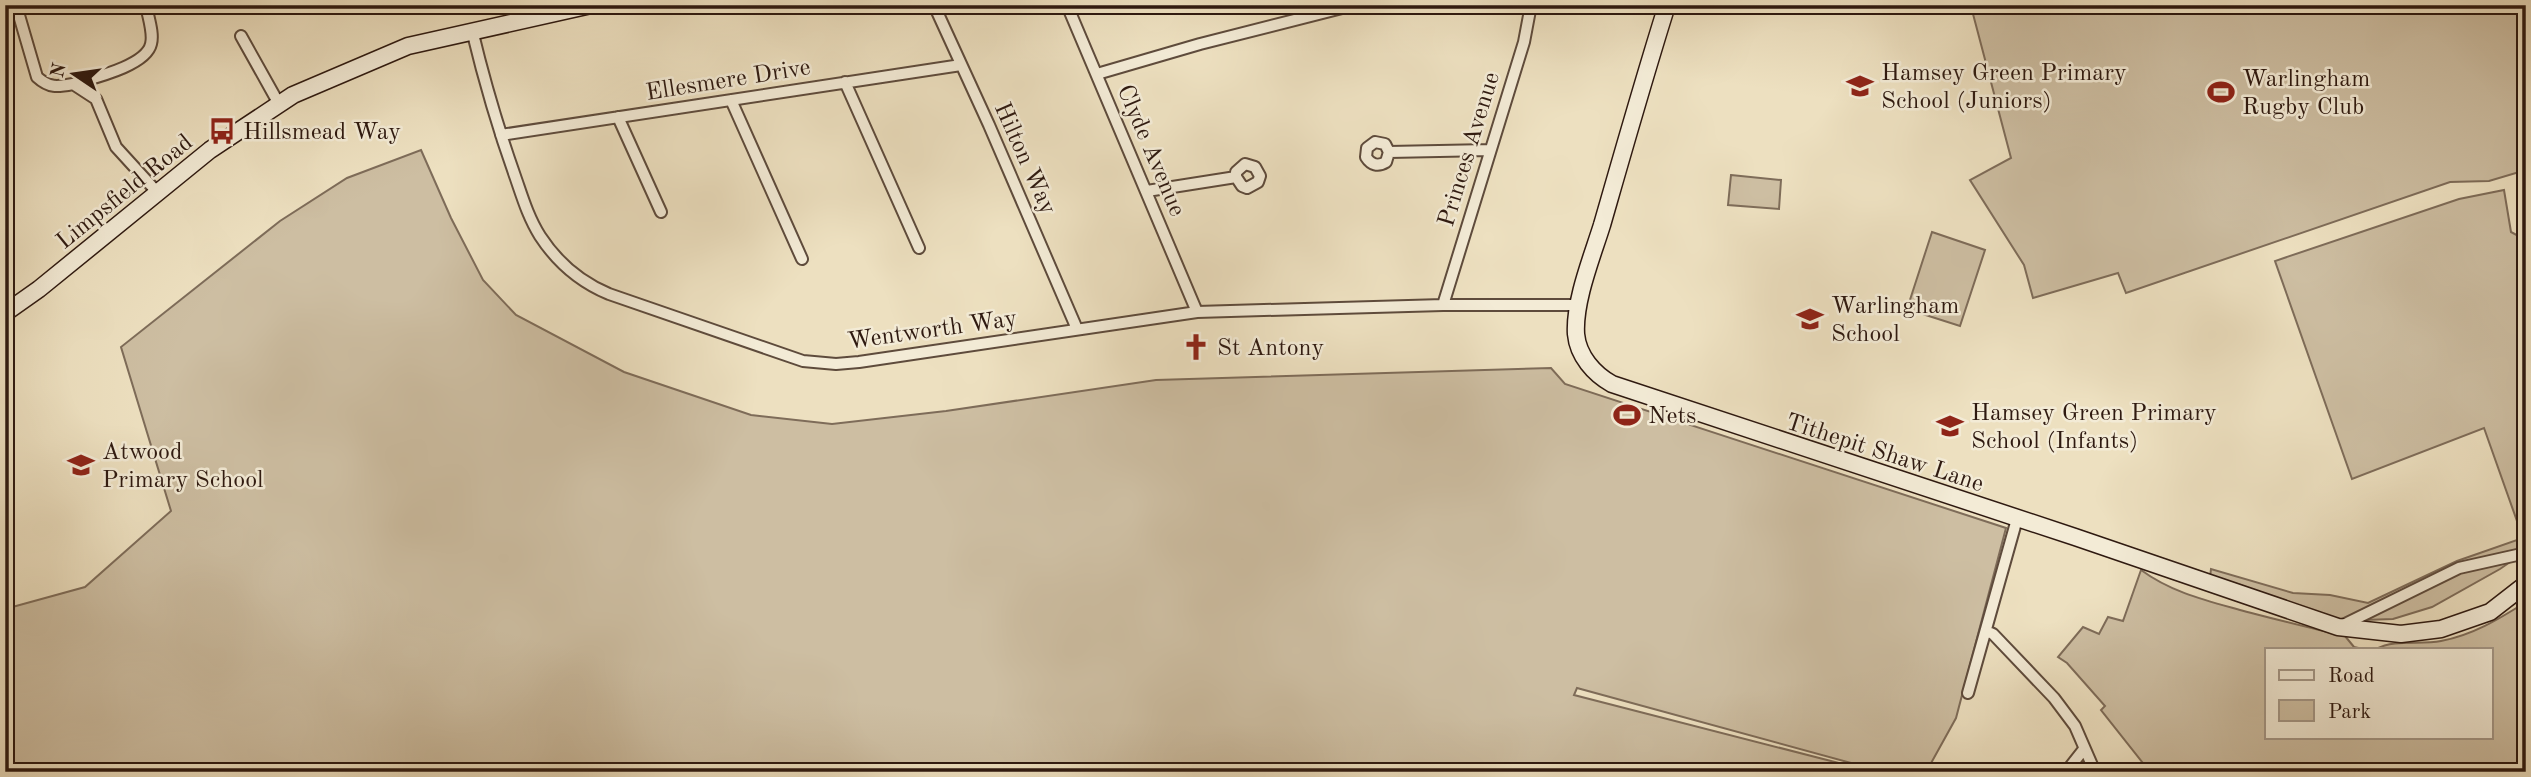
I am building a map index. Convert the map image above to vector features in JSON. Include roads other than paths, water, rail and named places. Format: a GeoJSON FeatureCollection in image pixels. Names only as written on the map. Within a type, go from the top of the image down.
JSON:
{"type":"FeatureCollection","features":[{"type":"Feature","properties":{"kind":"street"},"geometry":{"type":"LineString","coordinates":[[16,5],[37,77],[45,85],[56,87],[73,84],[141,60],[149,52],[152,41],[146,5]]}},
{"type":"Feature","properties":{"kind":"street","name":"Limpsfield Road"},"geometry":{"type":"LineString","coordinates":[[5,313],[39,289],[210,150],[293,95],[408,46],[559,9],[591,5]]}},
{"type":"Feature","properties":{"kind":"street","name":"Hilton Way"},"geometry":{"type":"LineString","coordinates":[[934,5],[1077,329]]}},
{"type":"Feature","properties":{"kind":"street","name":"Clyde Avenue"},"geometry":{"type":"LineString","coordinates":[[1067,5],[1197,312]]}},
{"type":"Feature","properties":{"kind":"street"},"geometry":{"type":"LineString","coordinates":[[1097,74],[1200,44],[1354,5]]}},
{"type":"Feature","properties":{"kind":"street","name":"Princes Avenue"},"geometry":{"type":"LineString","coordinates":[[1443,305],[1524,42],[1531,5]]}},
{"type":"Feature","properties":{"kind":"street","name":"Tithepit Shaw Lane"},"geometry":{"type":"LineString","coordinates":[[1667,5],[1619,159],[1579,305],[1576,334],[1579,347],[1588,364],[1600,377],[1612,384],[2338,627],[2401,634],[2441,629],[2490,612],[2526,584]]}},
{"type":"Feature","properties":{"kind":"street","name":"Wentworth Way"},"geometry":{"type":"LineString","coordinates":[[472,30],[501,135],[530,218],[566,267],[593,287],[609,294],[803,361],[836,364],[1197,312],[1443,305],[1579,305]]}},
{"type":"Feature","properties":{"kind":"street"},"geometry":{"type":"LineString","coordinates":[[241,36],[279,104]]}},
{"type":"Feature","properties":{"kind":"street","name":"Ellesmere Drive"},"geometry":{"type":"LineString","coordinates":[[501,135],[961,65]]}},
{"type":"Feature","properties":{"kind":"street"},"geometry":{"type":"LineString","coordinates":[[96,99],[104,74]]}},
{"type":"Feature","properties":{"kind":"street"},"geometry":{"type":"LineString","coordinates":[[845,82],[919,248]]}},
{"type":"Feature","properties":{"kind":"street"},"geometry":{"type":"LineString","coordinates":[[73,84],[96,99],[116,147],[157,192]]}},
{"type":"Feature","properties":{"kind":"street"},"geometry":{"type":"LineString","coordinates":[[731,100],[802,259]]}},
{"type":"Feature","properties":{"kind":"street"},"geometry":{"type":"LineString","coordinates":[[618,117],[661,212]]}},
{"type":"Feature","properties":{"kind":"street"},"geometry":{"type":"LineString","coordinates":[[1389,152],[1489,150]]}},
{"type":"Feature","properties":{"kind":"street"},"geometry":{"type":"LineString","coordinates":[[1147,191],[1236,177]]}},
{"type":"Feature","properties":{"kind":"street"},"geometry":{"type":"LineString","coordinates":[[1968,693],[2017,519]]}},
{"type":"Feature","properties":{"kind":"street"},"geometry":{"type":"LineString","coordinates":[[2338,627],[2459,568],[2526,552]]}},
{"type":"Feature","properties":{"kind":"street"},"geometry":{"type":"LineString","coordinates":[[1986,631],[1993,634],[2054,698],[2075,726],[2095,772]]}},
{"type":"Feature","properties":{"kind":"street"},"geometry":{"type":"LineString","coordinates":[[2066,772],[2084,748]]}},
{"type":"Feature","properties":{"kind":"place","name":"Hamsey Green Primary School (Juniors)"},"geometry":{"type":"Point","coordinates":[1860,86]}},
{"type":"Feature","properties":{"kind":"place","name":"Warlingham Rugby Club"},"geometry":{"type":"Point","coordinates":[2221,92]}},
{"type":"Feature","properties":{"kind":"place","name":"Hillsmead Way"},"geometry":{"type":"Point","coordinates":[222,131]}},
{"type":"Feature","properties":{"kind":"place","name":"Warlingham School"},"geometry":{"type":"Point","coordinates":[1810,319]}},
{"type":"Feature","properties":{"kind":"place","name":"St Antony"},"geometry":{"type":"Point","coordinates":[1196,347]}},
{"type":"Feature","properties":{"kind":"place","name":"Nets"},"geometry":{"type":"Point","coordinates":[1627,415]}},
{"type":"Feature","properties":{"kind":"place","name":"Hamsey Green Primary School (Infants)"},"geometry":{"type":"Point","coordinates":[1950,426]}},
{"type":"Feature","properties":{"kind":"place","name":"Atwood Primary School"},"geometry":{"type":"Point","coordinates":[81,465]}}]}
